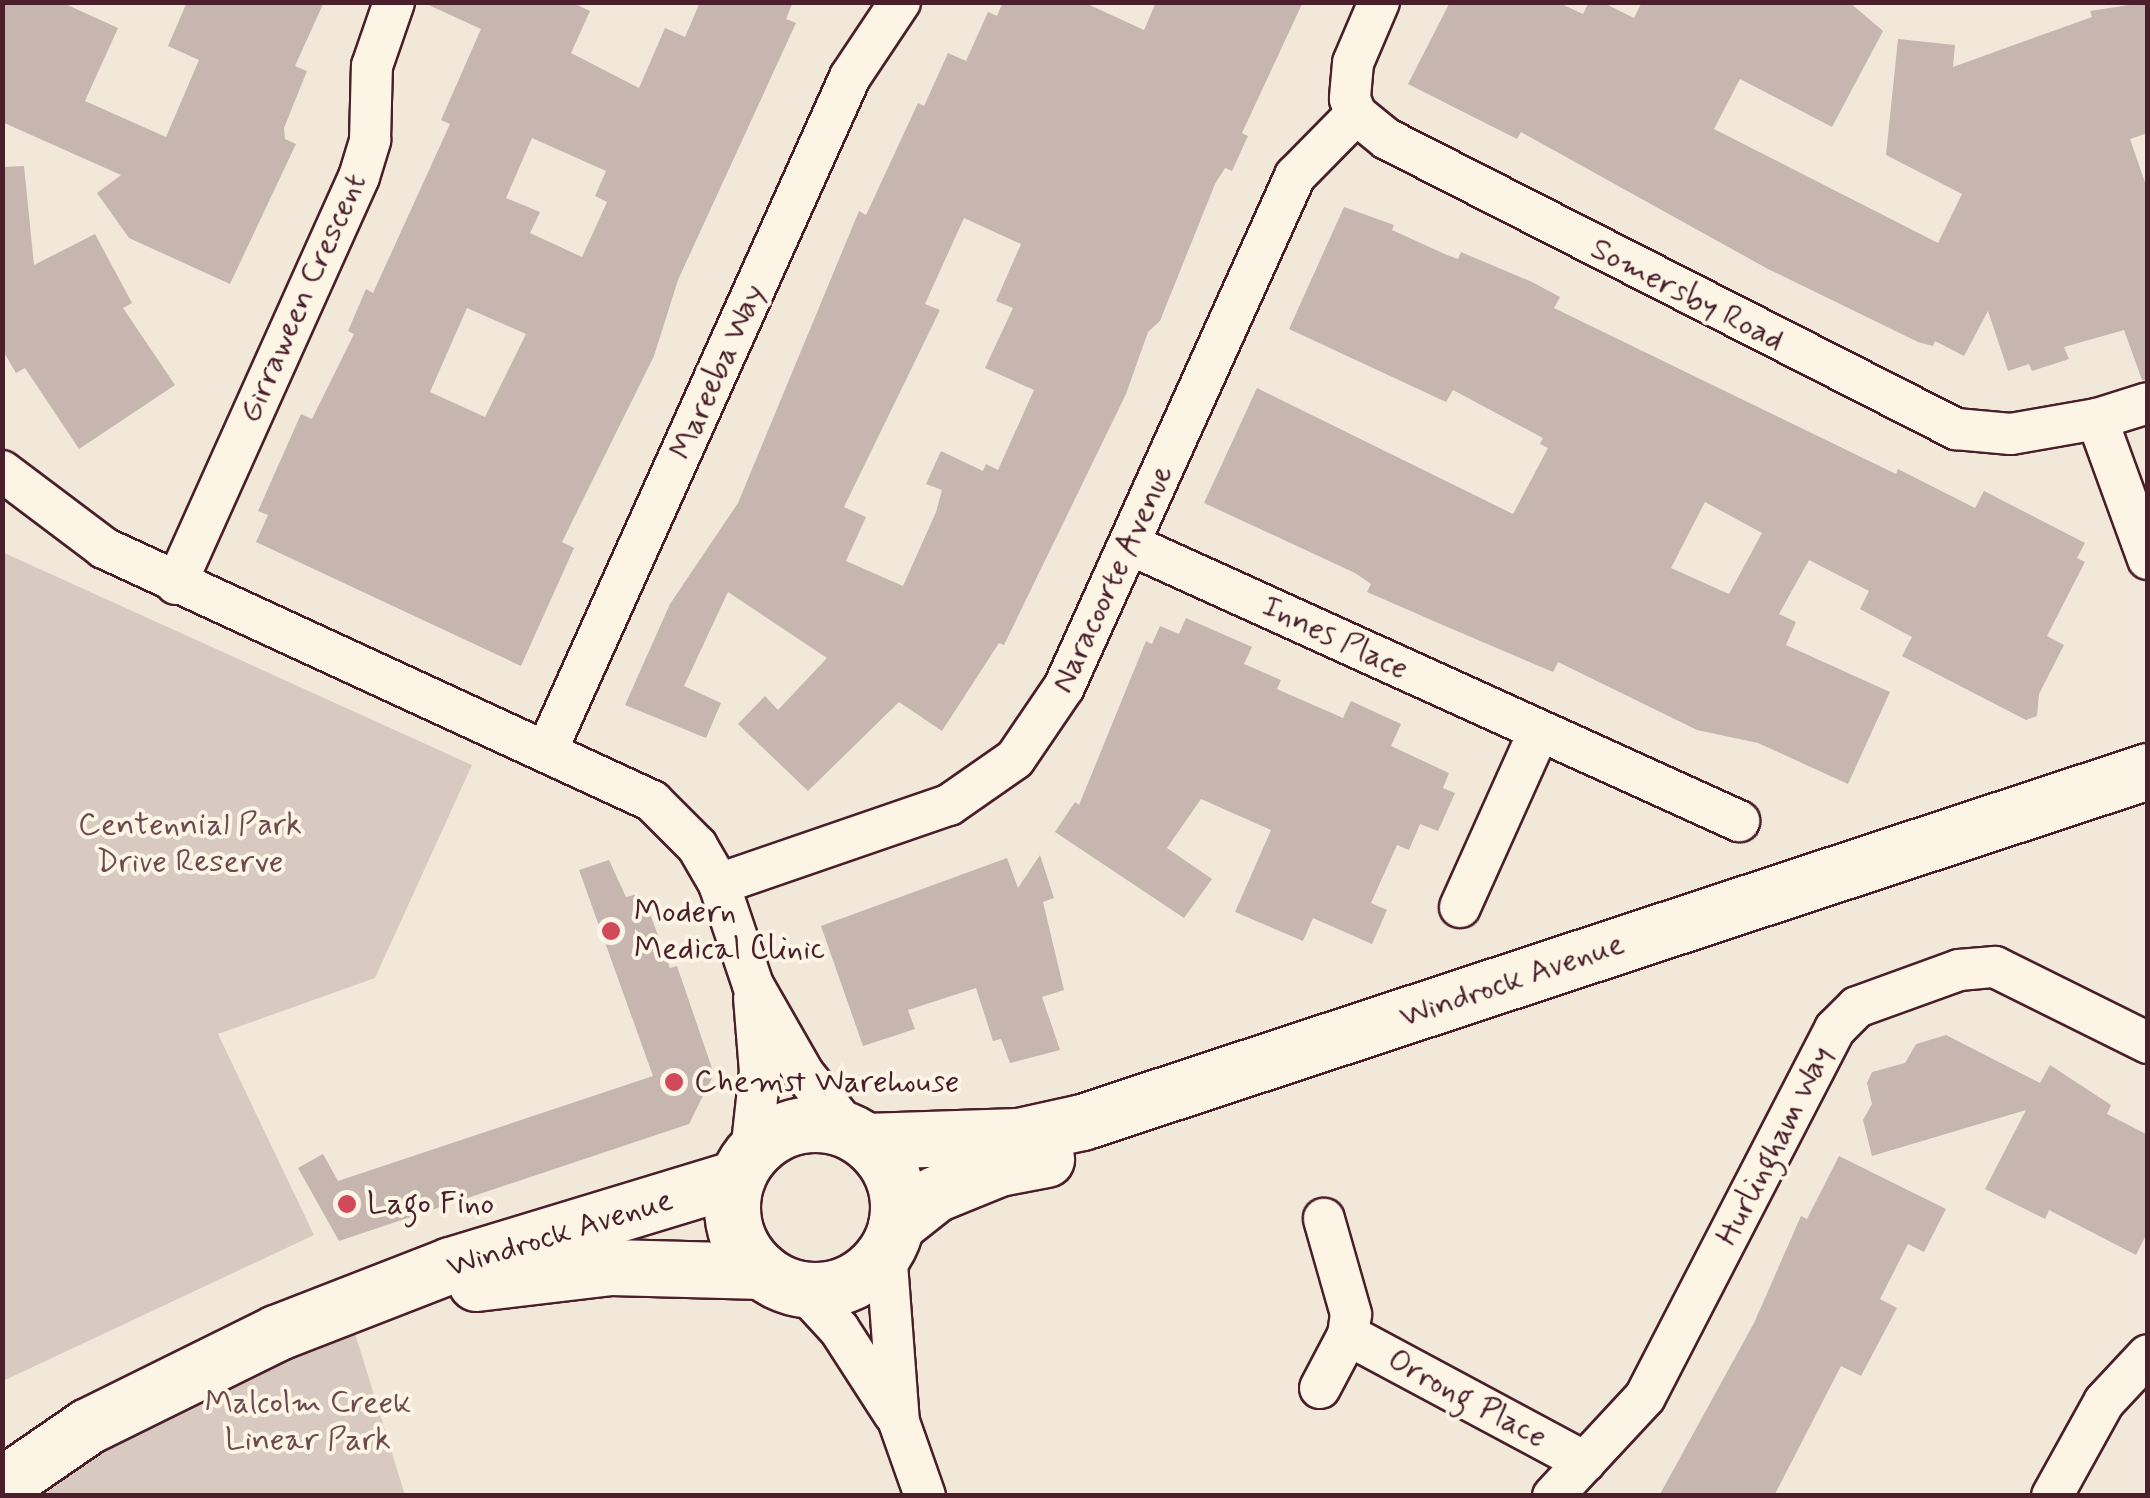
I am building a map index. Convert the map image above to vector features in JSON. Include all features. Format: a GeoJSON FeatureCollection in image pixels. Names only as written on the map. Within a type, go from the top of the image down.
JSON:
{"type":"FeatureCollection","features":[{"type":"Feature","properties":{"kind":"street","name":"Girraween Crescent"},"geometry":{"type":"LineString","coordinates":[[176,584],[358,177],[370,140],[372,66],[394,2]]}},
{"type":"Feature","properties":{"kind":"street","name":"Mareeba Way"},"geometry":{"type":"LineString","coordinates":[[548,750],[850,77],[900,2]]}},
{"type":"Feature","properties":{"kind":"street"},"geometry":{"type":"LineString","coordinates":[[1356,114],[1350,98],[1353,63],[1379,2]]}},
{"type":"Feature","properties":{"kind":"street","name":"Somersby Road"},"geometry":{"type":"LineString","coordinates":[[1356,114],[1388,139],[1909,410],[1956,429],[2011,434],[2097,420],[2148,403]]}},
{"type":"Feature","properties":{"kind":"street","name":"Naracoorte Avenue"},"geometry":{"type":"LineString","coordinates":[[719,884],[948,805],[988,784],[1016,759],[1049,713],[1132,545],[1295,176],[1356,114]]}},
{"type":"Feature","properties":{"kind":"street"},"geometry":{"type":"LineString","coordinates":[[2097,420],[2148,559]]}},
{"type":"Feature","properties":{"kind":"street"},"geometry":{"type":"LineString","coordinates":[[2,471],[62,522],[176,584],[548,750],[652,801],[697,846],[719,884],[753,985],[804,1074],[894,1179],[891,1238],[899,1422]]}},
{"type":"Feature","properties":{"kind":"street","name":"Innes Place"},"geometry":{"type":"LineString","coordinates":[[1132,545],[1739,821]]}},
{"type":"Feature","properties":{"kind":"street"},"geometry":{"type":"LineString","coordinates":[[1460,907],[1539,731]]}},
{"type":"Feature","properties":{"kind":"street","name":"Windrock Avenue"},"geometry":{"type":"LineString","coordinates":[[858,1136],[1018,1136],[1082,1122],[2148,771]]}},
{"type":"Feature","properties":{"kind":"street","name":"Windrock Avenue"},"geometry":{"type":"LineString","coordinates":[[891,1238],[936,1194],[999,1168],[1170,1127],[2148,804]]}},
{"type":"Feature","properties":{"kind":"street","name":"Hurlingham Way"},"geometry":{"type":"LineString","coordinates":[[1553,1496],[1645,1397],[1835,1030],[1857,1007],[1959,970],[1995,967],[2148,1043]]}},
{"type":"Feature","properties":{"kind":"street"},"geometry":{"type":"LineString","coordinates":[[753,985],[760,1072],[734,1228],[781,1280],[839,1328],[899,1422],[925,1496]]}},
{"type":"Feature","properties":{"kind":"street"},"geometry":{"type":"LineString","coordinates":[[744,1165],[797,1126],[858,1136]]}},
{"type":"Feature","properties":{"kind":"street","name":"Windrock Avenue"},"geometry":{"type":"LineString","coordinates":[[2,1485],[88,1426],[197,1368],[450,1265],[744,1165]]}},
{"type":"Feature","properties":{"kind":"street"},"geometry":{"type":"LineString","coordinates":[[1320,1388],[1348,1335],[1349,1290],[1324,1219]]}},
{"type":"Feature","properties":{"kind":"street"},"geometry":{"type":"LineString","coordinates":[[781,1280],[850,1282],[891,1238]]}},
{"type":"Feature","properties":{"kind":"street","name":"Windrock Avenue"},"geometry":{"type":"LineString","coordinates":[[383,1292],[611,1266],[781,1280]]}},
{"type":"Feature","properties":{"kind":"street","name":"Orrong Place"},"geometry":{"type":"LineString","coordinates":[[1348,1335],[1586,1462]]}},
{"type":"Feature","properties":{"kind":"street"},"geometry":{"type":"LineString","coordinates":[[2052,1496],[2104,1402],[2148,1355]]}},
{"type":"Feature","properties":{"kind":"green space","name":"Centennial Park Drive Reserve"},"geometry":{"type":"Polygon","coordinates":[[[2,552],[472,765],[375,978],[218,1034],[314,1235],[3,1381],[2,552]]]}},
{"type":"Feature","properties":{"kind":"green space","name":"Malcolm Creek Linear Park"},"geometry":{"type":"Polygon","coordinates":[[[353,1327],[405,1495],[20,1496],[122,1431],[353,1327]]]}},
{"type":"Feature","properties":{"kind":"building"},"geometry":{"type":"Polygon","coordinates":[[[2,2],[61,2],[118,28],[85,101],[166,137],[199,60],[168,46],[187,2],[324,2],[295,66],[307,71],[284,128],[285,139],[296,144],[230,284],[129,238],[97,193],[121,175],[2,122],[2,2]]]}},
{"type":"Feature","properties":{"kind":"building"},"geometry":{"type":"Polygon","coordinates":[[[422,2],[571,2],[590,11],[571,53],[639,88],[665,28],[685,37],[700,2],[793,2],[786,19],[796,23],[678,280],[654,356],[562,542],[574,548],[521,666],[256,542],[268,515],[258,511],[301,414],[312,419],[354,334],[348,331],[366,289],[373,293],[450,124],[441,120],[481,29],[422,2]],[[532,138],[506,198],[540,212],[530,233],[582,257],[607,202],[595,196],[606,171],[532,138]],[[467,308],[430,392],[485,417],[526,334],[467,308]]]}},
{"type":"Feature","properties":{"kind":"building"},"geometry":{"type":"Polygon","coordinates":[[[1003,2],[1083,2],[1144,30],[1156,2],[1303,2],[1242,133],[1248,136],[1232,171],[1225,168],[1215,184],[1160,321],[1148,332],[1126,394],[1004,645],[999,643],[942,731],[899,702],[808,791],[738,724],[765,696],[778,710],[827,658],[728,592],[684,686],[721,703],[706,738],[625,705],[670,604],[738,503],[859,211],[866,215],[918,103],[924,106],[948,53],[966,61],[988,12],[997,16],[1003,2]],[[964,218],[925,304],[940,310],[844,507],[866,517],[846,561],[903,586],[936,512],[942,490],[926,484],[941,451],[983,471],[986,464],[998,470],[1034,390],[985,368],[1013,308],[996,301],[1021,244],[964,218]]]}},
{"type":"Feature","properties":{"kind":"building"},"geometry":{"type":"Polygon","coordinates":[[[1450,2],[1557,2],[1583,14],[1589,2],[1602,2],[1634,18],[1642,2],[1849,2],[1883,31],[1832,127],[1740,79],[1714,129],[1938,243],[1962,194],[1886,155],[1898,39],[1955,45],[1953,67],[2092,17],[2090,11],[2148,2],[2148,133],[2130,139],[2148,191],[2148,380],[2142,380],[2124,330],[2064,347],[2069,359],[2032,371],[2029,364],[2008,371],[1988,311],[1964,356],[1935,341],[1933,346],[1918,342],[1768,269],[1521,132],[1517,139],[1408,84],[1450,2]]]}},
{"type":"Feature","properties":{"kind":"building"},"geometry":{"type":"Polygon","coordinates":[[[24,166],[34,265],[95,234],[132,303],[123,308],[175,385],[79,449],[25,368],[16,373],[2,349],[2,167],[24,166]]]}},
{"type":"Feature","properties":{"kind":"building"},"geometry":{"type":"Polygon","coordinates":[[[1344,207],[1394,225],[1392,230],[1447,255],[1458,259],[1461,252],[1532,282],[1560,297],[1554,308],[1896,474],[1898,469],[1975,508],[1984,491],[2085,543],[2077,558],[2085,562],[2047,636],[2064,645],[2039,694],[2037,716],[2026,720],[1902,656],[1912,637],[1860,609],[1869,591],[1809,560],[1779,614],[1796,622],[1786,645],[1890,692],[1848,784],[1758,743],[1697,730],[1558,662],[1553,672],[1367,592],[1371,584],[1355,573],[1204,503],[1257,388],[1513,514],[1548,448],[1540,444],[1543,438],[1453,390],[1446,402],[1289,329],[1344,207]],[[1705,502],[1671,568],[1729,594],[1762,533],[1705,502]]]}},
{"type":"Feature","properties":{"kind":"building"},"geometry":{"type":"Polygon","coordinates":[[[1186,618],[1252,647],[1244,664],[1281,680],[1277,689],[1343,718],[1351,701],[1401,724],[1391,746],[1449,773],[1443,788],[1455,793],[1438,831],[1420,824],[1409,850],[1397,845],[1371,903],[1387,910],[1372,944],[1313,918],[1303,941],[1235,912],[1271,830],[1201,799],[1167,848],[1212,879],[1184,918],[1055,832],[1075,802],[1079,805],[1146,641],[1152,644],[1160,626],[1179,634],[1186,618]]]}},
{"type":"Feature","properties":{"kind":"building"},"geometry":{"type":"Polygon","coordinates":[[[1040,855],[1054,898],[1043,902],[1064,990],[1042,997],[1060,1050],[1010,1063],[1001,1039],[993,1041],[976,988],[908,1010],[915,1029],[863,1046],[821,926],[1007,858],[1018,888],[1040,855]]]}},
{"type":"Feature","properties":{"kind":"building"},"geometry":{"type":"Polygon","coordinates":[[[609,860],[626,897],[638,894],[649,911],[670,968],[677,966],[714,1074],[689,1124],[339,1241],[298,1168],[323,1154],[338,1181],[653,1076],[579,870],[609,860]]]}},
{"type":"Feature","properties":{"kind":"building"},"geometry":{"type":"Polygon","coordinates":[[[1946,1035],[2040,1083],[2050,1065],[2111,1105],[2107,1114],[2148,1135],[2148,1231],[2136,1255],[2049,1210],[2045,1219],[1985,1189],[2026,1110],[1872,1156],[1863,1120],[1872,1104],[1867,1083],[1872,1072],[1905,1063],[1916,1044],[1946,1035]]]}},
{"type":"Feature","properties":{"kind":"building"},"geometry":{"type":"Polygon","coordinates":[[[1839,1156],[1946,1209],[1924,1252],[1908,1244],[1880,1299],[1897,1308],[1861,1376],[1841,1366],[1774,1496],[1659,1496],[1754,1323],[1801,1216],[1807,1219],[1839,1156]]]}},
{"type":"Feature","properties":{"kind":"place","name":"Modern Medical Clinic"},"geometry":{"type":"Point","coordinates":[611,931]}},
{"type":"Feature","properties":{"kind":"place","name":"Chemst Warehouse"},"geometry":{"type":"Point","coordinates":[674,1082]}},
{"type":"Feature","properties":{"kind":"place","name":"Lago Fino"},"geometry":{"type":"Point","coordinates":[347,1204]}}]}
